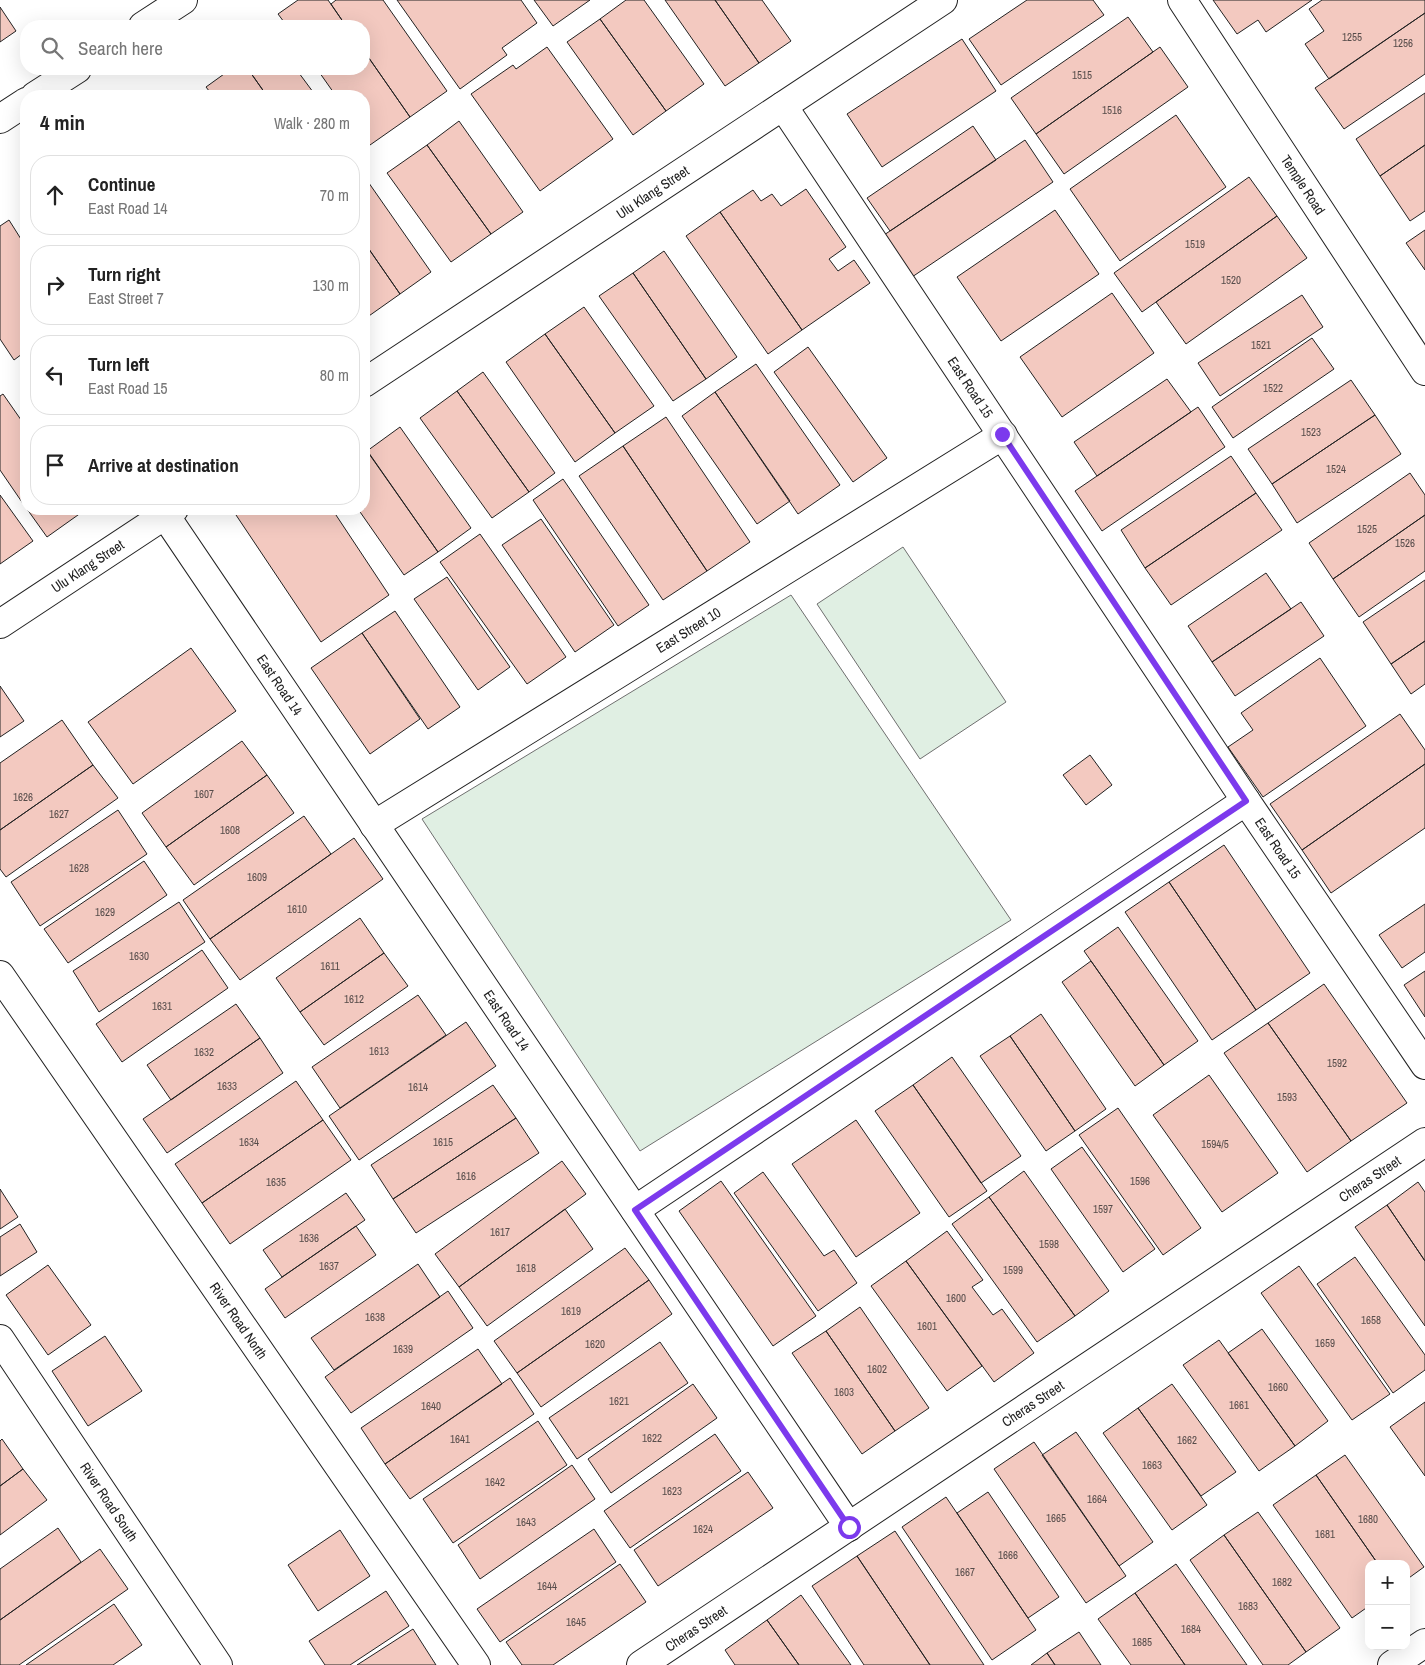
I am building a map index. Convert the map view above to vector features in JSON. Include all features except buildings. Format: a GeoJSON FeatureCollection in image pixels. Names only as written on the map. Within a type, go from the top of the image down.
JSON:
{"type":"FeatureCollection","features":[{"type":"Feature","properties":{"kind":"street"},"geometry":{"type":"LineString","coordinates":[[151,20],[183,0]]}},
{"type":"Feature","properties":{"kind":"street","name":"Ulu Klang Street"},"geometry":{"type":"LineString","coordinates":[[370,379],[943,0]]}},
{"type":"Feature","properties":{"kind":"street","name":"Temple Road"},"geometry":{"type":"LineString","coordinates":[[1182,0],[1425,371]]}},
{"type":"Feature","properties":{"kind":"street"},"geometry":{"type":"LineString","coordinates":[[44,90],[68,75]]}},
{"type":"Feature","properties":{"kind":"street"},"geometry":{"type":"LineString","coordinates":[[0,119],[20,106]]}},
{"type":"Feature","properties":{"kind":"street","name":"East Road 15"},"geometry":{"type":"LineString","coordinates":[[783,106],[1246,801],[1425,1065]]}},
{"type":"Feature","properties":{"kind":"street","name":"East Street 10"},"geometry":{"type":"LineString","coordinates":[[374,826],[1002,434]]}},
{"type":"Feature","properties":{"kind":"street","name":"Ulu Klang Street"},"geometry":{"type":"LineString","coordinates":[[0,624],[165,515]]}},
{"type":"Feature","properties":{"kind":"street","name":"East Road 14"},"geometry":{"type":"LineString","coordinates":[[172,515],[374,826],[849,1527]]}},
{"type":"Feature","properties":{"kind":"street"},"geometry":{"type":"LineString","coordinates":[[635,1210],[1246,801]]}},
{"type":"Feature","properties":{"kind":"street","name":"River Road North"},"geometry":{"type":"LineString","coordinates":[[0,975],[476,1665]]}},
{"type":"Feature","properties":{"kind":"street","name":"Cheras Street"},"geometry":{"type":"LineString","coordinates":[[641,1665],[1425,1142]]}},
{"type":"Feature","properties":{"kind":"street","name":"River Road South"},"geometry":{"type":"LineString","coordinates":[[0,1339],[218,1665]]}},
{"type":"Feature","properties":{"kind":"street"},"geometry":{"type":"LineString","coordinates":[[1392,1665],[1425,1643]]}},
{"type":"Feature","properties":{"kind":"green space"},"geometry":{"type":"Polygon","coordinates":[[[903,547],[1006,702],[920,759],[817,604],[903,547]]]}},
{"type":"Feature","properties":{"kind":"green space"},"geometry":{"type":"Polygon","coordinates":[[[791,595],[1011,920],[640,1151],[422,819],[791,595]]]}},
{"type":"Feature","properties":{"kind":"route"},"geometry":{"type":"LineString","coordinates":[[849,1527],[635,1210],[1246,801],[1002,434]]}}]}
